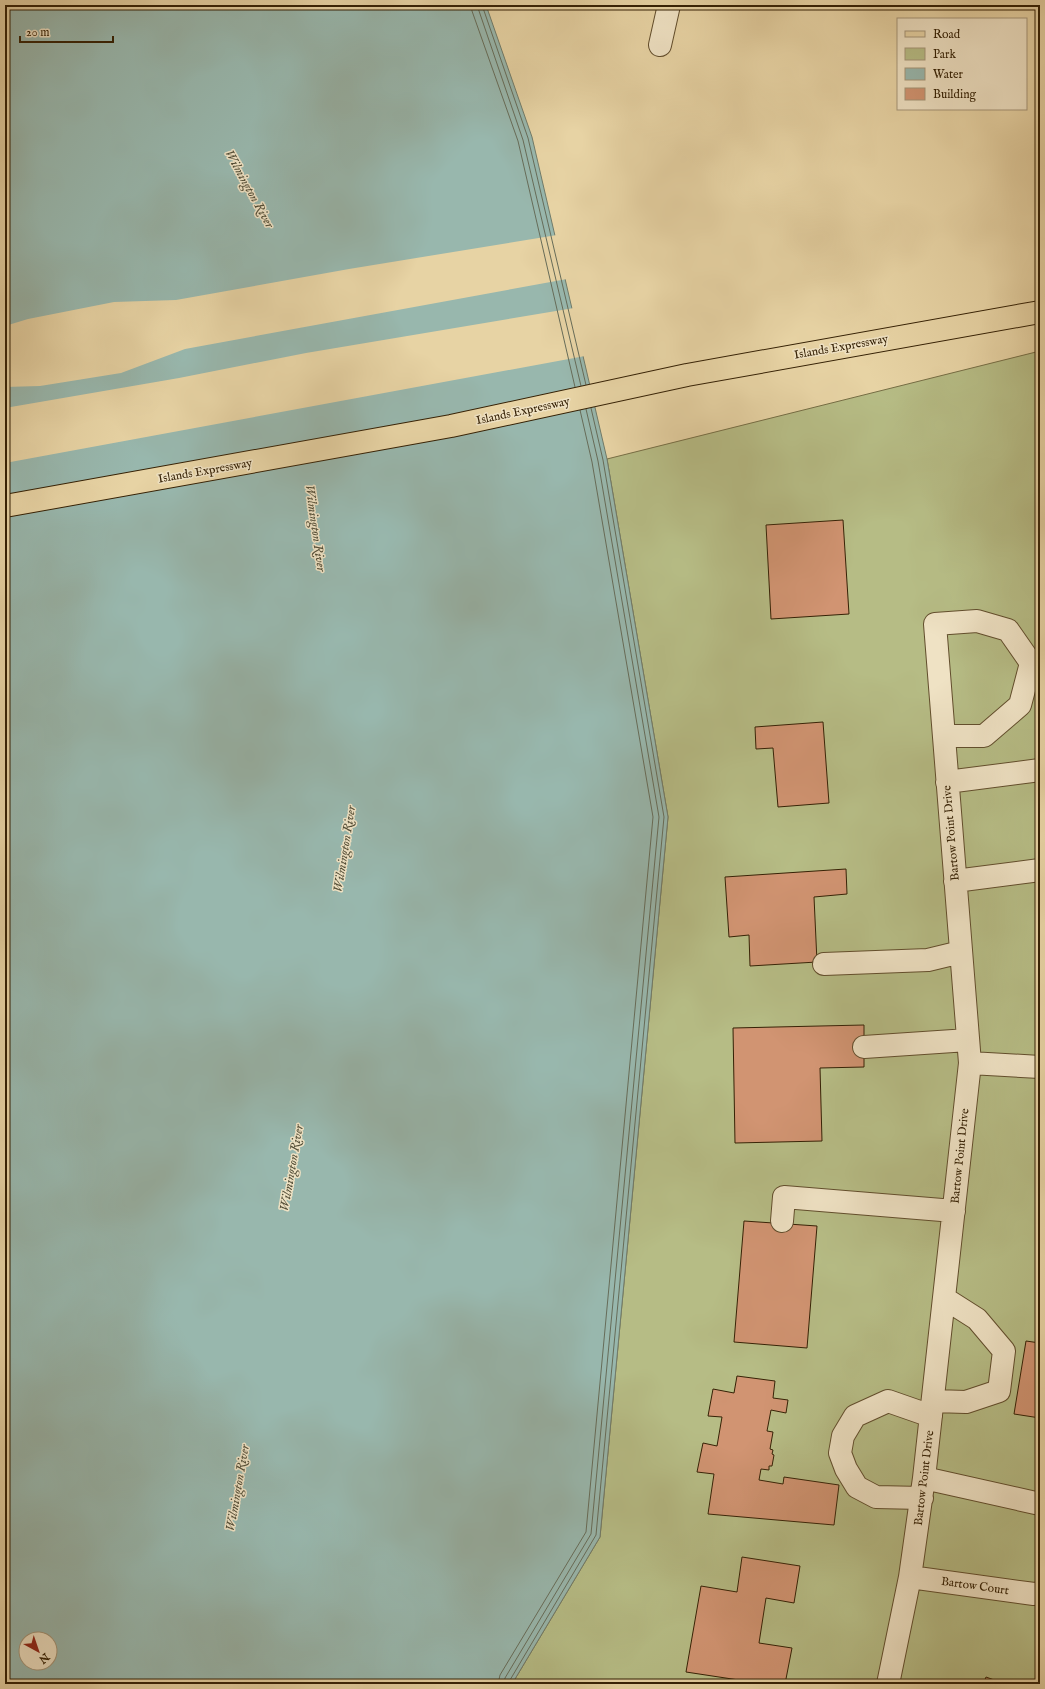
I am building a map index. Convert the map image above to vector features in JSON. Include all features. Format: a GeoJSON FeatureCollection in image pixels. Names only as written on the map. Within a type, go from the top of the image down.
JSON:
{"type":"FeatureCollection","features":[{"type":"Feature","properties":{"kind":"main road","name":"Islands Expressway"},"geometry":{"type":"LineString","coordinates":[[5,506],[451,426],[687,375],[1040,312]]}},
{"type":"Feature","properties":{"kind":"street"},"geometry":{"type":"LineString","coordinates":[[660,45],[669,5]]}},
{"type":"Feature","properties":{"kind":"street","name":"Bartow Point Drive"},"geometry":{"type":"LineString","coordinates":[[888,1684],[910,1577],[923,1488],[970,1063],[935,624],[977,621],[1008,630],[1031,663],[1020,704],[984,736],[944,736]]}},
{"type":"Feature","properties":{"kind":"street"},"geometry":{"type":"LineString","coordinates":[[947,782],[1040,770]]}},
{"type":"Feature","properties":{"kind":"street"},"geometry":{"type":"LineString","coordinates":[[955,881],[1040,870]]}},
{"type":"Feature","properties":{"kind":"street"},"geometry":{"type":"LineString","coordinates":[[824,964],[928,960],[961,952]]}},
{"type":"Feature","properties":{"kind":"street"},"geometry":{"type":"LineString","coordinates":[[864,1047],[968,1040]]}},
{"type":"Feature","properties":{"kind":"street"},"geometry":{"type":"LineString","coordinates":[[970,1063],[1040,1067]]}},
{"type":"Feature","properties":{"kind":"street"},"geometry":{"type":"LineString","coordinates":[[782,1221],[784,1197],[954,1211]]}},
{"type":"Feature","properties":{"kind":"street"},"geometry":{"type":"LineString","coordinates":[[944,1298],[977,1319],[1004,1351],[1000,1391],[966,1402],[932,1408],[888,1401],[855,1416],[843,1436],[840,1453],[846,1469],[857,1487],[876,1497],[923,1488],[1040,1504]]}},
{"type":"Feature","properties":{"kind":"street","name":"Bartow Court"},"geometry":{"type":"LineString","coordinates":[[910,1577],[1034,1594],[1040,1593]]}},
{"type":"Feature","properties":{"kind":"green space"},"geometry":{"type":"Polygon","coordinates":[[[1040,351],[1040,1684],[512,1684],[600,1537],[668,817],[607,459],[1040,351]]]}},
{"type":"Feature","properties":{"kind":"water","name":"Wilmington River"},"geometry":{"type":"Polygon","coordinates":[[[5,5],[486,5],[532,137],[607,459],[668,817],[600,1537],[512,1684],[5,1684],[5,5]]]}},
{"type":"Feature","properties":{"kind":"pier"},"geometry":{"type":"Polygon","coordinates":[[[557,235],[567,279],[185,349],[121,373],[40,386],[5,387],[5,326],[28,319],[114,302],[176,300],[349,269],[557,235]]]}},
{"type":"Feature","properties":{"kind":"pier"},"geometry":{"type":"Polygon","coordinates":[[[574,308],[585,356],[5,463],[5,408],[179,378],[306,353],[574,308]]]}},
{"type":"Feature","properties":{"kind":"building"},"geometry":{"type":"Polygon","coordinates":[[[843,520],[849,614],[771,619],[766,525],[843,520]]]}},
{"type":"Feature","properties":{"kind":"building"},"geometry":{"type":"Polygon","coordinates":[[[823,722],[829,803],[778,807],[773,748],[756,749],[755,727],[823,722]]]}},
{"type":"Feature","properties":{"kind":"building"},"geometry":{"type":"Polygon","coordinates":[[[846,869],[847,894],[814,897],[817,962],[750,966],[749,935],[729,937],[725,877],[846,869]]]}},
{"type":"Feature","properties":{"kind":"building"},"geometry":{"type":"Polygon","coordinates":[[[864,1025],[864,1067],[820,1068],[822,1141],[735,1143],[733,1028],[864,1025]]]}},
{"type":"Feature","properties":{"kind":"building"},"geometry":{"type":"Polygon","coordinates":[[[744,1221],[817,1226],[807,1348],[734,1342],[744,1221]]]}},
{"type":"Feature","properties":{"kind":"building"},"geometry":{"type":"Polygon","coordinates":[[[1026,1341],[1040,1343],[1040,1418],[1014,1414],[1026,1341]]]}},
{"type":"Feature","properties":{"kind":"building"},"geometry":{"type":"Polygon","coordinates":[[[737,1376],[775,1381],[773,1398],[788,1400],[786,1413],[771,1410],[767,1431],[773,1432],[770,1449],[773,1450],[772,1454],[774,1455],[772,1466],[769,1466],[769,1470],[761,1469],[759,1480],[783,1484],[784,1477],[839,1485],[834,1525],[708,1514],[714,1474],[697,1472],[703,1443],[717,1446],[722,1417],[708,1416],[713,1389],[734,1393],[737,1376]]]}},
{"type":"Feature","properties":{"kind":"building"},"geometry":{"type":"Polygon","coordinates":[[[742,1557],[800,1566],[794,1603],[766,1598],[759,1643],[792,1648],[785,1684],[765,1684],[686,1672],[701,1586],[737,1592],[742,1557]]]}},
{"type":"Feature","properties":{"kind":"building"},"geometry":{"type":"Polygon","coordinates":[[[986,1677],[1005,1684],[983,1684],[986,1677]]]}}]}
